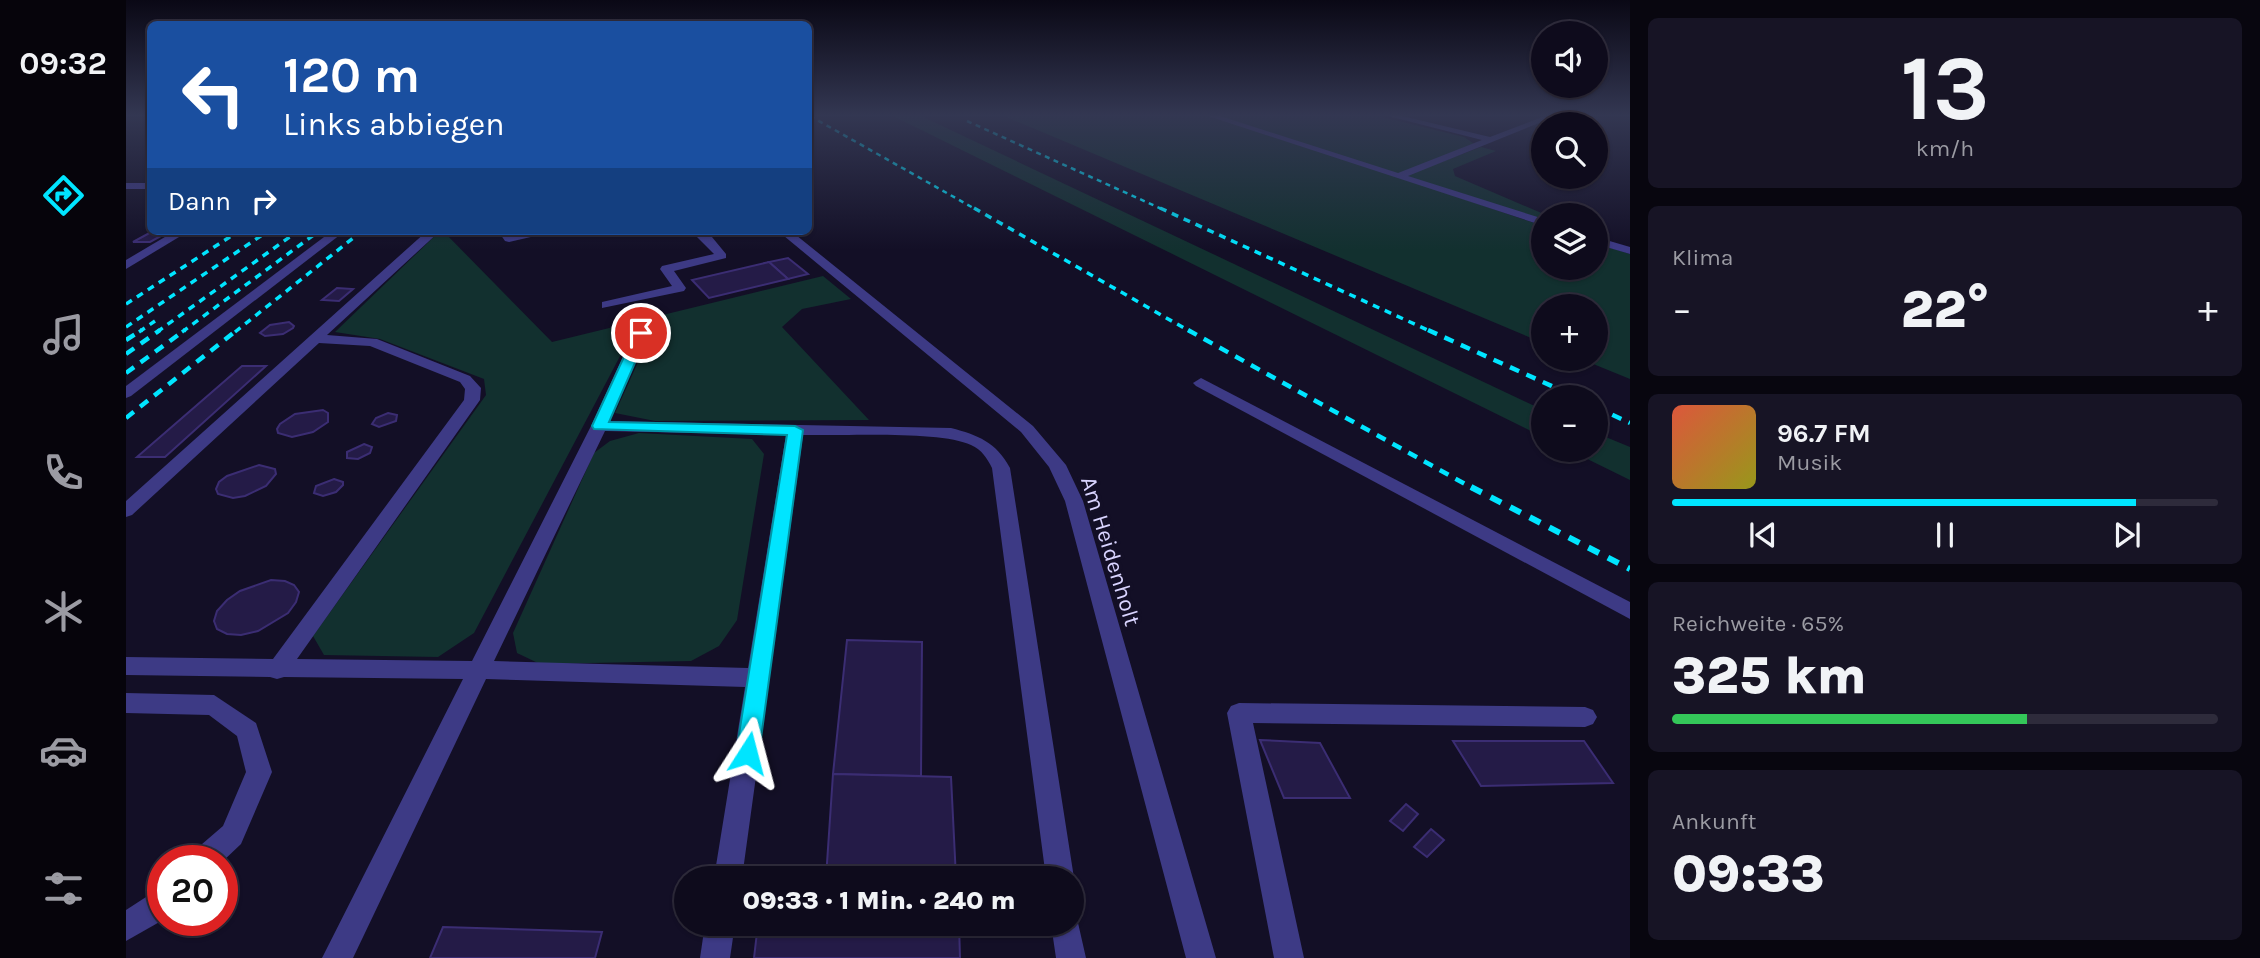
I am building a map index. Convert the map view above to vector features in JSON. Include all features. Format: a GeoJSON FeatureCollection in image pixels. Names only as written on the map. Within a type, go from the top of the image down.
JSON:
{"type":"FeatureCollection","features":[{"type":"Feature","properties":{"kind":"street"},"geometry":{"type":"LineString","coordinates":[[1351,161],[1531,219]]}},
{"type":"Feature","properties":{"kind":"street"},"geometry":{"type":"LineString","coordinates":[[1399,176],[1438,161]]}},
{"type":"Feature","properties":{"kind":"street"},"geometry":{"type":"LineString","coordinates":[[126,186],[147,186]]}},
{"type":"Feature","properties":{"kind":"street"},"geometry":{"type":"LineString","coordinates":[[126,265],[176,235]]}},
{"type":"Feature","properties":{"kind":"street"},"geometry":{"type":"LineString","coordinates":[[126,393],[334,235]]}},
{"type":"Feature","properties":{"kind":"street"},"geometry":{"type":"LineString","coordinates":[[126,511],[430,235]]}},
{"type":"Feature","properties":{"kind":"street"},"geometry":{"type":"LineString","coordinates":[[506,235],[509,239],[530,235]]}},
{"type":"Feature","properties":{"kind":"street"},"geometry":{"type":"LineString","coordinates":[[607,305],[680,288],[666,269],[722,256],[701,235]]}},
{"type":"Feature","properties":{"kind":"street","name":"Am Heidenholt"},"geometry":{"type":"LineString","coordinates":[[789,235],[1027,429],[1057,466],[1074,501],[1201,958]]}},
{"type":"Feature","properties":{"kind":"street"},"geometry":{"type":"LineString","coordinates":[[1608,244],[1630,251]]}},
{"type":"Feature","properties":{"kind":"street"},"geometry":{"type":"LineString","coordinates":[[337,958],[599,426],[641,333]]}},
{"type":"Feature","properties":{"kind":"street"},"geometry":{"type":"LineString","coordinates":[[277,670],[472,400],[473,388],[465,379],[373,342],[315,340]]}},
{"type":"Feature","properties":{"kind":"street"},"geometry":{"type":"LineString","coordinates":[[1200,383],[1630,611]]}},
{"type":"Feature","properties":{"kind":"street"},"geometry":{"type":"LineString","coordinates":[[599,426],[951,433],[974,439],[994,452],[1001,468],[1058,866]]}},
{"type":"Feature","properties":{"kind":"street"},"geometry":{"type":"LineString","coordinates":[[730,866],[795,430]]}},
{"type":"Feature","properties":{"kind":"street"},"geometry":{"type":"LineString","coordinates":[[126,666],[277,670],[477,670],[760,678]]}},
{"type":"Feature","properties":{"kind":"street"},"geometry":{"type":"LineString","coordinates":[[126,703],[214,705],[248,730],[259,772],[232,835],[221,845]]}},
{"type":"Feature","properties":{"kind":"street"},"geometry":{"type":"LineString","coordinates":[[1289,958],[1239,713],[1585,717]]}},
{"type":"Feature","properties":{"kind":"street"},"geometry":{"type":"LineString","coordinates":[[126,926],[147,913]]}},
{"type":"Feature","properties":{"kind":"street"},"geometry":{"type":"LineString","coordinates":[[715,958],[718,936]]}},
{"type":"Feature","properties":{"kind":"street"},"geometry":{"type":"LineString","coordinates":[[1068,936],[1071,958]]}},
{"type":"Feature","properties":{"kind":"green space"},"geometry":{"type":"Polygon","coordinates":[[[984,161],[1016,161],[1531,404],[1531,431],[984,161]]]}},
{"type":"Feature","properties":{"kind":"green space"},"geometry":{"type":"Polygon","coordinates":[[[1110,161],[1435,161],[1396,176],[1531,222],[1531,280],[1608,280],[1608,247],[1630,254],[1630,379],[1608,370],[1608,294],[1531,294],[1531,338],[1110,161]]]}},
{"type":"Feature","properties":{"kind":"green space"},"geometry":{"type":"Polygon","coordinates":[[[1445,161],[1473,161],[1453,169],[1455,176],[1531,209],[1531,217],[1404,176],[1445,161]]]}},
{"type":"Feature","properties":{"kind":"green space"},"geometry":{"type":"Polygon","coordinates":[[[436,235],[447,235],[552,342],[823,276],[851,299],[802,309],[782,327],[869,420],[655,421],[615,413],[657,320],[637,324],[474,633],[438,657],[324,655],[313,636],[486,395],[484,379],[380,339],[335,332],[436,235]]]}},
{"type":"Feature","properties":{"kind":"green space"},"geometry":{"type":"Polygon","coordinates":[[[639,433],[752,439],[764,454],[737,620],[719,646],[691,661],[540,664],[517,653],[513,633],[594,453],[610,441],[639,433]]]}},
{"type":"Feature","properties":{"kind":"green space"},"geometry":{"type":"Polygon","coordinates":[[[1608,438],[1630,447],[1630,480],[1593,462],[1608,462],[1608,438]]]}},
{"type":"Feature","properties":{"kind":"building"},"geometry":{"type":"Polygon","coordinates":[[[147,234],[163,235],[150,242],[133,242],[147,234]]]}},
{"type":"Feature","properties":{"kind":"building"},"geometry":{"type":"Polygon","coordinates":[[[788,258],[808,274],[788,279],[769,262],[788,258]]]}},
{"type":"Feature","properties":{"kind":"building"},"geometry":{"type":"Polygon","coordinates":[[[769,262],[788,279],[709,298],[692,280],[769,262]]]}},
{"type":"Feature","properties":{"kind":"building"},"geometry":{"type":"Polygon","coordinates":[[[337,288],[353,289],[339,301],[322,300],[337,288]]]}},
{"type":"Feature","properties":{"kind":"building"},"geometry":{"type":"Polygon","coordinates":[[[289,322],[293,328],[283,334],[265,336],[260,333],[270,325],[289,322]]]}},
{"type":"Feature","properties":{"kind":"building"},"geometry":{"type":"Polygon","coordinates":[[[242,366],[266,366],[165,457],[137,457],[242,366]]]}},
{"type":"Feature","properties":{"kind":"building"},"geometry":{"type":"Polygon","coordinates":[[[323,410],[328,413],[328,422],[313,432],[292,437],[278,433],[280,424],[295,414],[323,410]]]}},
{"type":"Feature","properties":{"kind":"building"},"geometry":{"type":"Polygon","coordinates":[[[388,413],[397,415],[396,421],[379,427],[372,424],[376,418],[388,413]]]}},
{"type":"Feature","properties":{"kind":"building"},"geometry":{"type":"Polygon","coordinates":[[[364,444],[372,447],[370,453],[358,459],[347,458],[347,452],[364,444]]]}},
{"type":"Feature","properties":{"kind":"building"},"geometry":{"type":"Polygon","coordinates":[[[259,465],[275,469],[276,474],[266,486],[245,496],[233,498],[218,494],[216,489],[219,482],[227,476],[259,465]]]}},
{"type":"Feature","properties":{"kind":"building"},"geometry":{"type":"Polygon","coordinates":[[[334,479],[343,482],[336,492],[323,496],[314,493],[316,486],[334,479]]]}},
{"type":"Feature","properties":{"kind":"building"},"geometry":{"type":"Polygon","coordinates":[[[271,580],[285,581],[294,585],[299,592],[288,613],[258,631],[241,635],[227,634],[217,629],[214,621],[217,611],[227,600],[240,591],[271,580]]]}},
{"type":"Feature","properties":{"kind":"building"},"geometry":{"type":"Polygon","coordinates":[[[847,640],[922,642],[921,776],[833,774],[847,640]]]}},
{"type":"Feature","properties":{"kind":"building"},"geometry":{"type":"Polygon","coordinates":[[[1260,740],[1320,743],[1350,798],[1284,798],[1260,740]]]}},
{"type":"Feature","properties":{"kind":"building"},"geometry":{"type":"Polygon","coordinates":[[[1453,741],[1584,741],[1613,783],[1481,786],[1453,741]]]}},
{"type":"Feature","properties":{"kind":"building"},"geometry":{"type":"Polygon","coordinates":[[[833,774],[951,777],[955,866],[827,866],[833,774]]]}},
{"type":"Feature","properties":{"kind":"building"},"geometry":{"type":"Polygon","coordinates":[[[1406,804],[1418,814],[1403,831],[1390,821],[1406,804]]]}},
{"type":"Feature","properties":{"kind":"building"},"geometry":{"type":"Polygon","coordinates":[[[1431,829],[1444,840],[1427,857],[1414,847],[1431,829]]]}},
{"type":"Feature","properties":{"kind":"building"},"geometry":{"type":"Polygon","coordinates":[[[443,927],[602,932],[595,958],[430,958],[443,927]]]}},
{"type":"Feature","properties":{"kind":"building"},"geometry":{"type":"Polygon","coordinates":[[[757,936],[959,936],[960,958],[754,958],[757,936]]]}},
{"type":"Feature","properties":{"kind":"railway"},"geometry":{"type":"LineString","coordinates":[[889,161],[977,210]]}},
{"type":"Feature","properties":{"kind":"railway"},"geometry":{"type":"LineString","coordinates":[[1055,161],[1164,210]]}},
{"type":"Feature","properties":{"kind":"railway"},"geometry":{"type":"LineString","coordinates":[[974,208],[1191,332]]}},
{"type":"Feature","properties":{"kind":"railway"},"geometry":{"type":"LineString","coordinates":[[1160,208],[1432,332]]}},
{"type":"Feature","properties":{"kind":"railway"},"geometry":{"type":"LineString","coordinates":[[126,304],[233,235]]}},
{"type":"Feature","properties":{"kind":"railway"},"geometry":{"type":"LineString","coordinates":[[126,327],[262,235]]}},
{"type":"Feature","properties":{"kind":"railway"},"geometry":{"type":"LineString","coordinates":[[157,332],[292,235]]}},
{"type":"Feature","properties":{"kind":"railway"},"geometry":{"type":"LineString","coordinates":[[182,332],[314,235]]}},
{"type":"Feature","properties":{"kind":"railway"},"geometry":{"type":"LineString","coordinates":[[235,332],[357,235]]}},
{"type":"Feature","properties":{"kind":"railway"},"geometry":{"type":"LineString","coordinates":[[141,331],[155,321]]}},
{"type":"Feature","properties":{"kind":"railway"},"geometry":{"type":"LineString","coordinates":[[126,354],[160,330]]}},
{"type":"Feature","properties":{"kind":"railway"},"geometry":{"type":"LineString","coordinates":[[126,373],[185,330]]}},
{"type":"Feature","properties":{"kind":"railway"},"geometry":{"type":"LineString","coordinates":[[126,418],[237,330]]}},
{"type":"Feature","properties":{"kind":"railway"},"geometry":{"type":"LineString","coordinates":[[1188,330],[1474,489]]}},
{"type":"Feature","properties":{"kind":"railway"},"geometry":{"type":"LineString","coordinates":[[1428,330],[1549,385]]}},
{"type":"Feature","properties":{"kind":"railway"},"geometry":{"type":"LineString","coordinates":[[126,340],[141,331]]}},
{"type":"Feature","properties":{"kind":"railway"},"geometry":{"type":"LineString","coordinates":[[1608,413],[1630,423]]}},
{"type":"Feature","properties":{"kind":"railway"},"geometry":{"type":"LineString","coordinates":[[1471,487],[1630,569]]}},
{"type":"Feature","properties":{"kind":"route"},"geometry":{"type":"LineString","coordinates":[[641,333],[599,426],[795,430],[748,753]]}}]}
